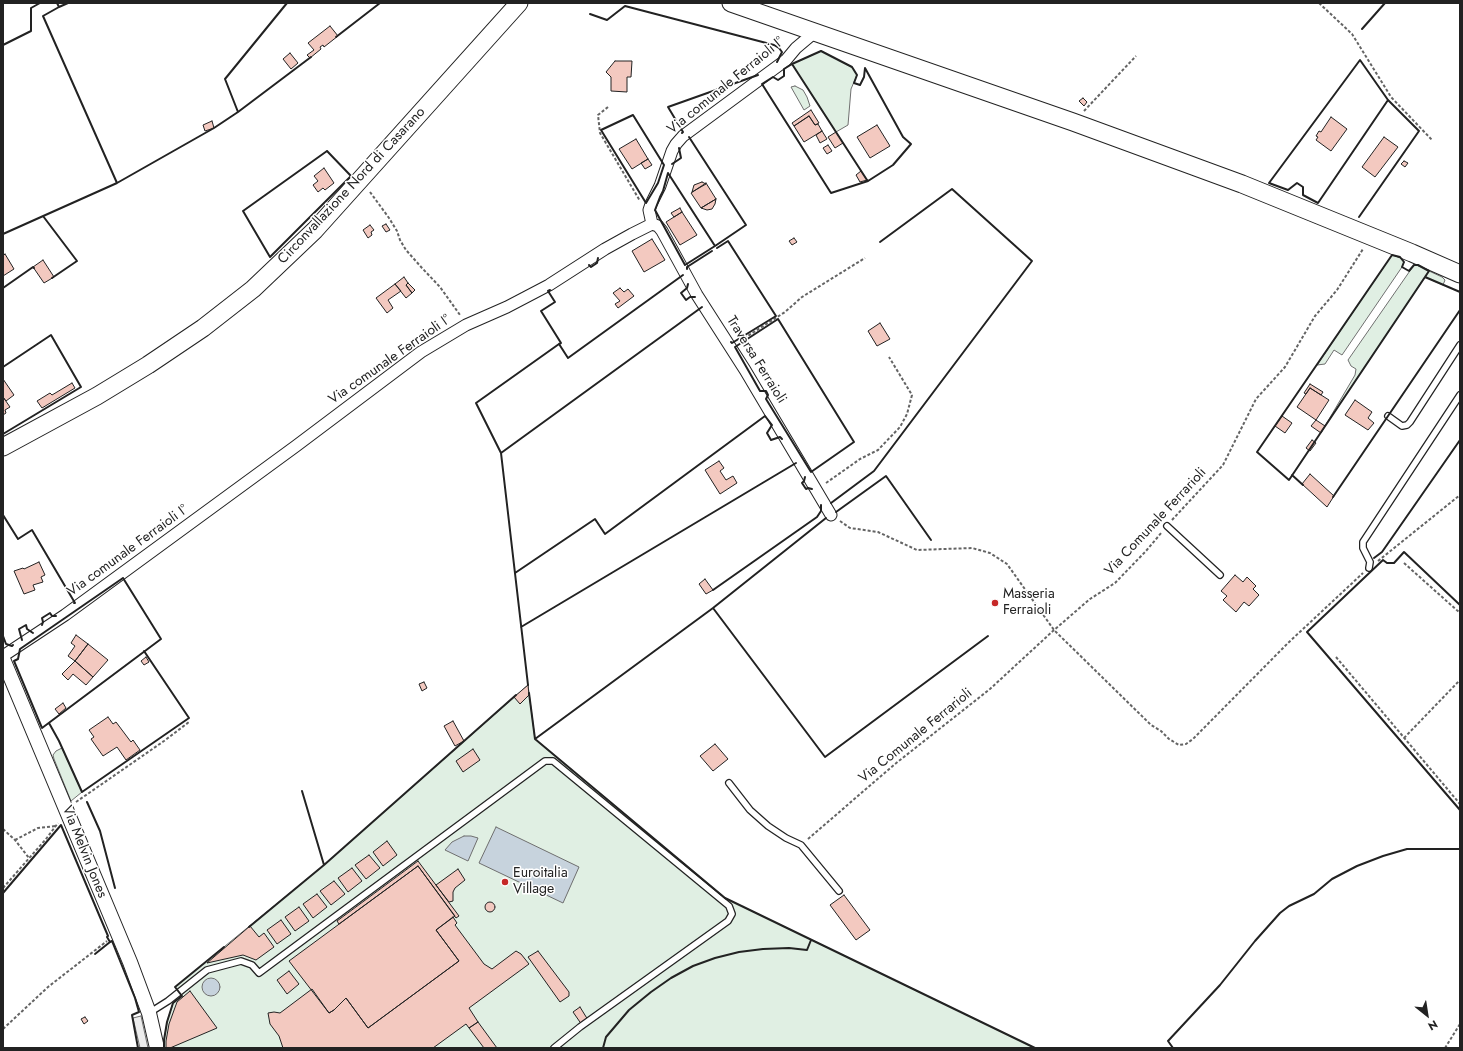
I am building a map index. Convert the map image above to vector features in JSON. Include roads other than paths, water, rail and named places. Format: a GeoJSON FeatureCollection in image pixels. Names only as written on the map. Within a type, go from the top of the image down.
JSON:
{"type":"FeatureCollection","features":[{"type":"Feature","properties":{"kind":"main road","name":"Circonvallazione Nord di Casarano"},"geometry":{"type":"LineString","coordinates":[[3,447],[98,396],[148,365],[203,328],[253,289],[315,230],[519,3]]}},
{"type":"Feature","properties":{"kind":"main road"},"geometry":{"type":"LineString","coordinates":[[732,3],[1073,122],[1242,184],[1460,274]]}},
{"type":"Feature","properties":{"kind":"street","name":"Via comunale Ferraioli I°"},"geometry":{"type":"LineString","coordinates":[[3,658],[65,615],[422,352],[466,325],[507,307],[549,285],[612,245],[652,224],[649,210],[676,144],[684,136],[786,60],[796,48],[815,32]]}},
{"type":"Feature","properties":{"kind":"street","name":"Traversa Ferraioli"},"geometry":{"type":"LineString","coordinates":[[652,224],[658,226],[662,231],[698,295],[831,515]]}},
{"type":"Feature","properties":{"kind":"street","name":"Via Melvin Jones"},"geometry":{"type":"LineString","coordinates":[[3,658],[118,933],[149,1013],[157,1048]]}},
{"type":"Feature","properties":{"kind":"lane"},"geometry":{"type":"LineString","coordinates":[[1388,416],[1402,426],[1407,425],[1460,345]]}},
{"type":"Feature","properties":{"kind":"lane"},"geometry":{"type":"LineString","coordinates":[[1369,568],[1370,562],[1363,548],[1363,542],[1460,395]]}},
{"type":"Feature","properties":{"kind":"lane"},"geometry":{"type":"LineString","coordinates":[[1167,526],[1220,575]]}},
{"type":"Feature","properties":{"kind":"lane"},"geometry":{"type":"LineString","coordinates":[[149,1013],[168,1001],[207,970],[241,961],[252,965],[259,973],[545,761],[553,761],[729,906],[732,914],[728,921],[580,1027],[554,1048]]}},
{"type":"Feature","properties":{"kind":"lane"},"geometry":{"type":"LineString","coordinates":[[729,783],[750,810],[768,826],[786,838],[801,845],[839,890]]}},
{"type":"Feature","properties":{"kind":"place","name":"Masseria Ferraioli"},"geometry":{"type":"Point","coordinates":[995,603]}},
{"type":"Feature","properties":{"kind":"place","name":"Euroitalia Village"},"geometry":{"type":"Point","coordinates":[505,882]}}]}
